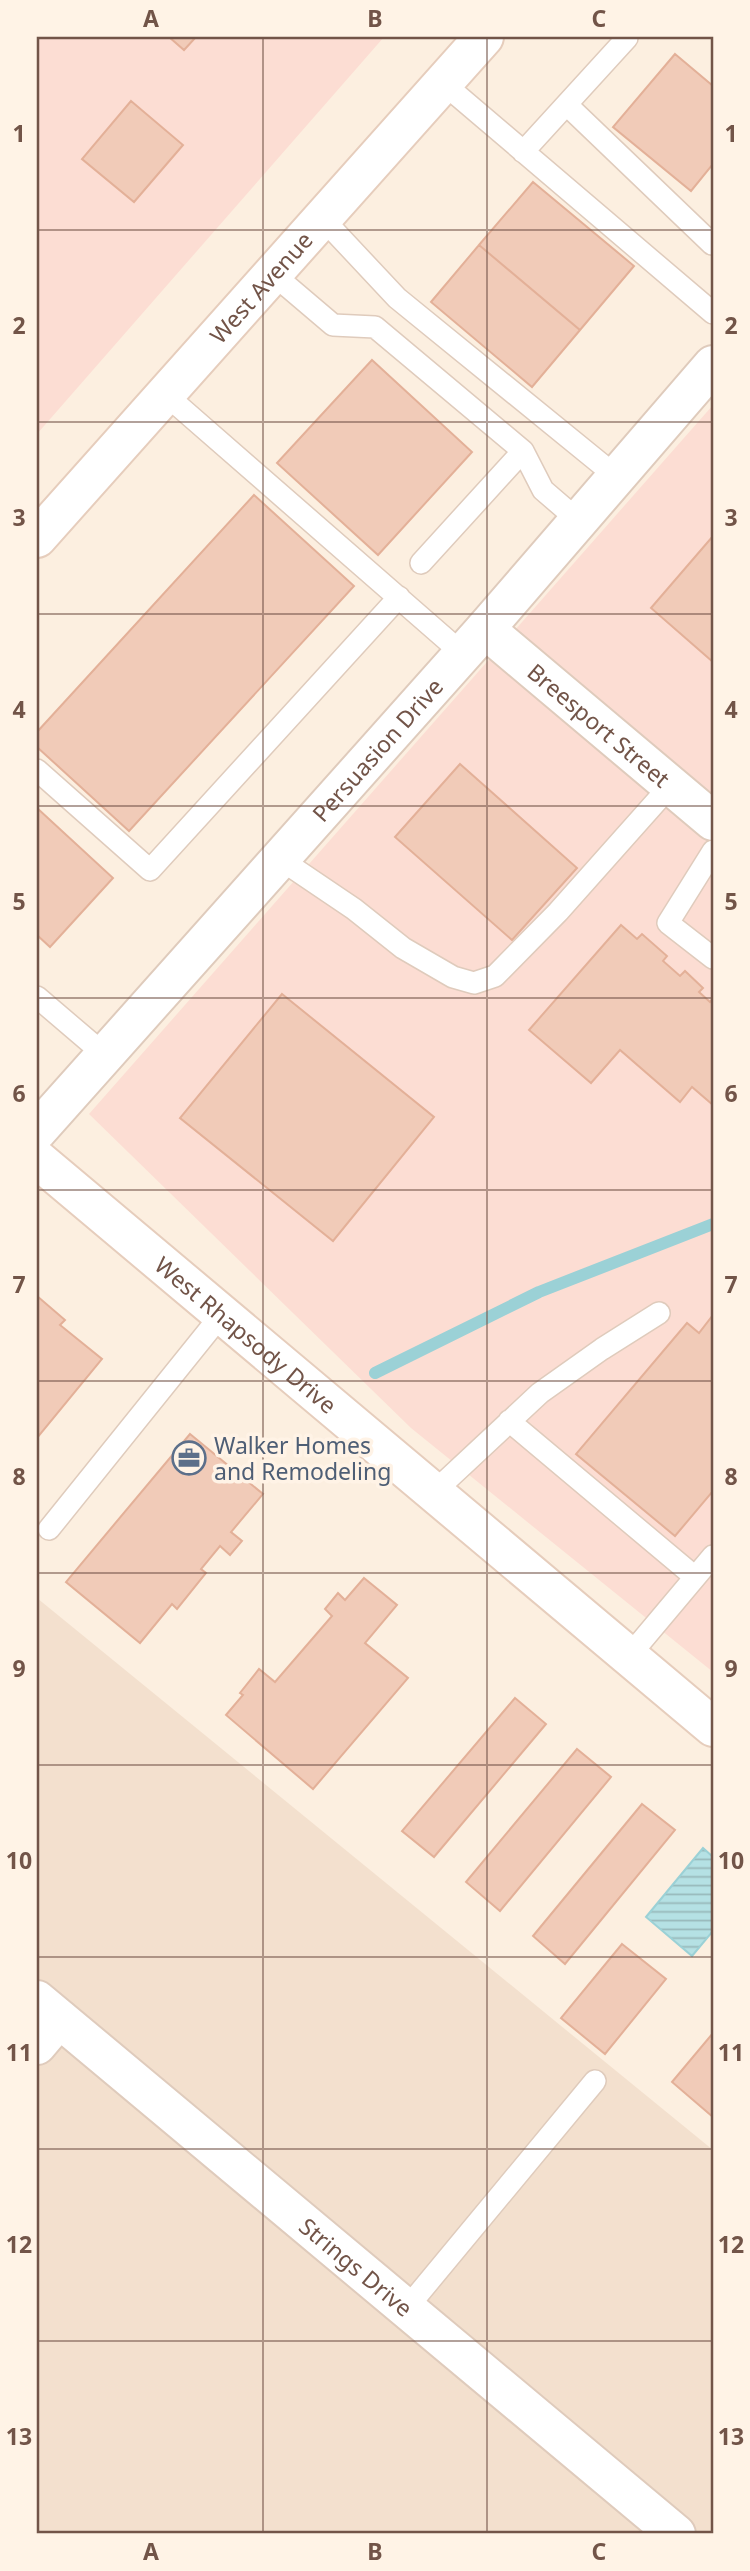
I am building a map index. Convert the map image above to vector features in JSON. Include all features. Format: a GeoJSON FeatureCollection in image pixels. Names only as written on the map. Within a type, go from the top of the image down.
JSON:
{"type":"FeatureCollection","features":[{"type":"Feature","properties":{"kind":"street","name":"West Avenue"},"geometry":{"type":"LineString","coordinates":[[37,538],[484,37]]}},
{"type":"Feature","properties":{"kind":"street","name":"Persuasion Drive"},"geometry":{"type":"LineString","coordinates":[[37,1131],[474,641],[713,365]]}},
{"type":"Feature","properties":{"kind":"street","name":"Breesport Street"},"geometry":{"type":"LineString","coordinates":[[474,641],[671,785],[713,821]]}},
{"type":"Feature","properties":{"kind":"street","name":"West Rhapsody Drive"},"geometry":{"type":"LineString","coordinates":[[37,1159],[713,1727]]}},
{"type":"Feature","properties":{"kind":"street","name":"Strings Drive"},"geometry":{"type":"LineString","coordinates":[[44,2021],[406,2309],[676,2534]]}},
{"type":"Feature","properties":{"kind":"lane"},"geometry":{"type":"LineString","coordinates":[[523,152],[627,37]]}},
{"type":"Feature","properties":{"kind":"lane"},"geometry":{"type":"LineString","coordinates":[[443,83],[713,313]]}},
{"type":"Feature","properties":{"kind":"lane"},"geometry":{"type":"LineString","coordinates":[[567,105],[713,243]]}},
{"type":"Feature","properties":{"kind":"lane"},"geometry":{"type":"LineString","coordinates":[[322,218],[397,298],[617,477]]}},
{"type":"Feature","properties":{"kind":"lane"},"geometry":{"type":"LineString","coordinates":[[273,274],[333,325],[376,327],[523,451],[543,490],[579,521]]}},
{"type":"Feature","properties":{"kind":"lane"},"geometry":{"type":"LineString","coordinates":[[165,394],[399,597],[474,641]]}},
{"type":"Feature","properties":{"kind":"lane"},"geometry":{"type":"LineString","coordinates":[[421,563],[523,451]]}},
{"type":"Feature","properties":{"kind":"lane"},"geometry":{"type":"LineString","coordinates":[[37,770],[150,870],[399,597]]}},
{"type":"Feature","properties":{"kind":"lane"},"geometry":{"type":"LineString","coordinates":[[280,859],[354,909],[403,948],[453,977],[474,984],[495,976],[558,912],[671,785]]}},
{"type":"Feature","properties":{"kind":"lane"},"geometry":{"type":"LineString","coordinates":[[713,851],[668,923],[713,958]]}},
{"type":"Feature","properties":{"kind":"lane"},"geometry":{"type":"LineString","coordinates":[[37,997],[105,1055]]}},
{"type":"Feature","properties":{"kind":"lane"},"geometry":{"type":"LineString","coordinates":[[434,1492],[540,1393],[601,1349],[659,1313]]}},
{"type":"Feature","properties":{"kind":"lane"},"geometry":{"type":"LineString","coordinates":[[50,1529],[222,1314]]}},
{"type":"Feature","properties":{"kind":"lane"},"geometry":{"type":"LineString","coordinates":[[509,1422],[695,1577]]}},
{"type":"Feature","properties":{"kind":"lane"},"geometry":{"type":"LineString","coordinates":[[629,1656],[713,1556]]}},
{"type":"Feature","properties":{"kind":"lane"},"geometry":{"type":"LineString","coordinates":[[406,2309],[596,2081]]}},
{"type":"Feature","properties":{"kind":"shaded area"},"geometry":{"type":"Polygon","coordinates":[[[37,37],[384,37],[37,434],[37,37]]]}},
{"type":"Feature","properties":{"kind":"shaded area"},"geometry":{"type":"Polygon","coordinates":[[[713,405],[713,1672],[411,1428],[89,1114],[713,405]]]}},
{"type":"Feature","properties":{"kind":"shaded area"},"geometry":{"type":"Polygon","coordinates":[[[37,1598],[713,2150],[713,2534],[37,2534],[37,1598]]]}},
{"type":"Feature","properties":{"kind":"water"},"geometry":{"type":"Polygon","coordinates":[[[703,1848],[713,1857],[713,1931],[692,1956],[646,1917],[703,1848]]]}},
{"type":"Feature","properties":{"kind":"building"},"geometry":{"type":"Polygon","coordinates":[[[169,37],[196,37],[184,50],[169,37]]]}},
{"type":"Feature","properties":{"kind":"building"},"geometry":{"type":"Polygon","coordinates":[[[675,54],[713,86],[713,164],[691,191],[613,127],[675,54]]]}},
{"type":"Feature","properties":{"kind":"building"},"geometry":{"type":"Polygon","coordinates":[[[131,101],[183,145],[134,202],[82,159],[131,101]]]}},
{"type":"Feature","properties":{"kind":"building"},"geometry":{"type":"Polygon","coordinates":[[[533,182],[634,266],[580,330],[479,245],[533,182]]]}},
{"type":"Feature","properties":{"kind":"building"},"geometry":{"type":"Polygon","coordinates":[[[479,245],[580,330],[532,387],[431,302],[479,245]]]}},
{"type":"Feature","properties":{"kind":"building"},"geometry":{"type":"Polygon","coordinates":[[[372,360],[472,452],[378,555],[277,463],[372,360]]]}},
{"type":"Feature","properties":{"kind":"building"},"geometry":{"type":"Polygon","coordinates":[[[254,495],[354,586],[129,831],[37,747],[37,732],[254,495]]]}},
{"type":"Feature","properties":{"kind":"building"},"geometry":{"type":"Polygon","coordinates":[[[713,536],[713,662],[651,608],[713,536]]]}},
{"type":"Feature","properties":{"kind":"building"},"geometry":{"type":"Polygon","coordinates":[[[460,764],[577,868],[512,940],[395,837],[460,764]]]}},
{"type":"Feature","properties":{"kind":"building"},"geometry":{"type":"Polygon","coordinates":[[[37,808],[113,878],[50,947],[37,935],[37,808]]]}},
{"type":"Feature","properties":{"kind":"building"},"geometry":{"type":"Polygon","coordinates":[[[621,925],[637,939],[642,934],[667,956],[663,961],[680,976],[685,971],[703,988],[699,992],[710,1002],[713,998],[713,1105],[692,1087],[680,1102],[620,1050],[591,1083],[529,1030],[621,925]]]}},
{"type":"Feature","properties":{"kind":"building"},"geometry":{"type":"Polygon","coordinates":[[[282,994],[434,1117],[333,1241],[180,1118],[282,994]]]}},
{"type":"Feature","properties":{"kind":"building"},"geometry":{"type":"Polygon","coordinates":[[[37,1296],[65,1320],[60,1325],[102,1359],[37,1438],[37,1296]]]}},
{"type":"Feature","properties":{"kind":"building"},"geometry":{"type":"Polygon","coordinates":[[[713,1315],[713,1491],[675,1536],[576,1454],[687,1323],[699,1333],[713,1315]]]}},
{"type":"Feature","properties":{"kind":"building"},"geometry":{"type":"Polygon","coordinates":[[[190,1434],[263,1494],[231,1532],[242,1541],[230,1555],[220,1546],[201,1569],[206,1573],[177,1609],[172,1604],[140,1643],[66,1582],[190,1434]]]}},
{"type":"Feature","properties":{"kind":"building"},"geometry":{"type":"Polygon","coordinates":[[[364,1578],[397,1605],[365,1643],[408,1678],[313,1789],[226,1715],[243,1695],[240,1693],[259,1669],[275,1682],[332,1616],[325,1609],[338,1593],[345,1600],[364,1578]]]}},
{"type":"Feature","properties":{"kind":"building"},"geometry":{"type":"Polygon","coordinates":[[[515,1698],[546,1724],[434,1857],[402,1831],[515,1698]]]}},
{"type":"Feature","properties":{"kind":"building"},"geometry":{"type":"Polygon","coordinates":[[[577,1749],[611,1777],[500,1911],[466,1882],[577,1749]]]}},
{"type":"Feature","properties":{"kind":"building"},"geometry":{"type":"Polygon","coordinates":[[[642,1804],[675,1830],[565,1964],[533,1936],[642,1804]]]}},
{"type":"Feature","properties":{"kind":"building"},"geometry":{"type":"Polygon","coordinates":[[[622,1944],[666,1979],[605,2054],[561,2018],[622,1944]]]}},
{"type":"Feature","properties":{"kind":"building"},"geometry":{"type":"Polygon","coordinates":[[[713,2033],[713,2117],[672,2082],[713,2033]]]}},
{"type":"Feature","properties":{"kind":"waterway"},"geometry":{"type":"LineString","coordinates":[[375,1373],[539,1292],[713,1224]]}},
{"type":"Feature","properties":{"kind":"place","name":"Walker Homes and Remodeling"},"geometry":{"type":"Point","coordinates":[189,1458]}}]}
